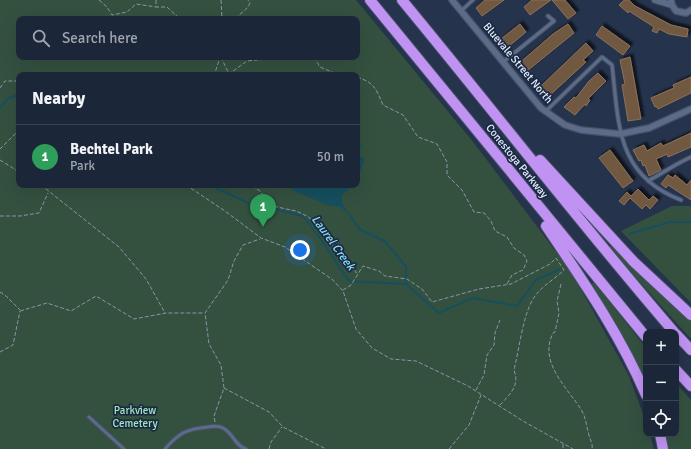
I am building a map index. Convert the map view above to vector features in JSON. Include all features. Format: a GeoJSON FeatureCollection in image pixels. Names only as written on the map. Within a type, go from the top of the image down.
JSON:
{"type":"FeatureCollection","features":[{"type":"Feature","properties":{"kind":"highway","name":"Conestoga Parkway"},"geometry":{"type":"LineString","coordinates":[[370,0],[643,333]]}},
{"type":"Feature","properties":{"kind":"highway","name":"Conestoga Parkway"},"geometry":{"type":"LineString","coordinates":[[402,0],[610,258],[672,329]]}},
{"type":"Feature","properties":{"kind":"highway"},"geometry":{"type":"LineString","coordinates":[[501,121],[542,162],[634,262],[691,315]]}},
{"type":"Feature","properties":{"kind":"highway"},"geometry":{"type":"LineString","coordinates":[[513,176],[596,299],[634,366],[643,388]]}},
{"type":"Feature","properties":{"kind":"highway","name":"Conestoga Parkway"},"geometry":{"type":"LineString","coordinates":[[679,337],[691,350]]}},
{"type":"Feature","properties":{"kind":"highway"},"geometry":{"type":"LineString","coordinates":[[679,373],[691,386]]}},
{"type":"Feature","properties":{"kind":"highway"},"geometry":{"type":"LineString","coordinates":[[661,437],[663,449]]}},
{"type":"Feature","properties":{"kind":"street","name":"Bluevale Street North"},"geometry":{"type":"LineString","coordinates":[[452,0],[545,112],[565,125],[580,130],[620,134],[649,128],[691,109]]}},
{"type":"Feature","properties":{"kind":"street"},"geometry":{"type":"LineString","coordinates":[[655,0],[672,2],[680,13],[686,13],[691,10]]}},
{"type":"Feature","properties":{"kind":"lane"},"geometry":{"type":"LineString","coordinates":[[461,10],[473,0]]}},
{"type":"Feature","properties":{"kind":"lane"},"geometry":{"type":"LineString","coordinates":[[503,62],[554,21],[548,16]]}},
{"type":"Feature","properties":{"kind":"lane"},"geometry":{"type":"LineString","coordinates":[[545,112],[602,57],[612,65],[620,134],[627,154],[648,181],[662,193],[681,200]]}},
{"type":"Feature","properties":{"kind":"lane"},"geometry":{"type":"LineString","coordinates":[[648,181],[669,169],[673,164],[691,157]]}},
{"type":"Feature","properties":{"kind":"lane"},"geometry":{"type":"LineString","coordinates":[[89,417],[124,449]]}},
{"type":"Feature","properties":{"kind":"lane"},"geometry":{"type":"LineString","coordinates":[[165,449],[175,438],[185,431],[215,426],[222,428],[241,448],[246,449]]}},
{"type":"Feature","properties":{"kind":"path"},"geometry":{"type":"LineString","coordinates":[[99,0],[108,7],[112,15],[128,12],[136,4],[167,7],[177,16]]}},
{"type":"Feature","properties":{"kind":"path"},"geometry":{"type":"LineString","coordinates":[[156,0],[156,7]]}},
{"type":"Feature","properties":{"kind":"path"},"geometry":{"type":"LineString","coordinates":[[221,0],[222,16]]}},
{"type":"Feature","properties":{"kind":"path"},"geometry":{"type":"LineString","coordinates":[[238,16],[246,10],[250,3],[248,0]]}},
{"type":"Feature","properties":{"kind":"path"},"geometry":{"type":"LineString","coordinates":[[215,72],[219,60]]}},
{"type":"Feature","properties":{"kind":"path"},"geometry":{"type":"LineString","coordinates":[[222,60],[228,72]]}},
{"type":"Feature","properties":{"kind":"path"},"geometry":{"type":"LineString","coordinates":[[232,72],[247,61],[257,60]]}},
{"type":"Feature","properties":{"kind":"path"},"geometry":{"type":"LineString","coordinates":[[316,60],[320,66],[333,72]]}},
{"type":"Feature","properties":{"kind":"path"},"geometry":{"type":"LineString","coordinates":[[360,78],[367,80],[376,88],[383,105],[403,115],[418,137],[437,144],[447,162],[447,175],[462,190],[474,212],[484,213],[491,221],[495,231],[507,237],[514,248],[524,255],[527,261],[523,270],[512,275],[507,284]]}},
{"type":"Feature","properties":{"kind":"path"},"geometry":{"type":"LineString","coordinates":[[0,88],[4,82],[16,81]]}},
{"type":"Feature","properties":{"kind":"path"},"geometry":{"type":"LineString","coordinates":[[0,150],[5,142],[16,133]]}},
{"type":"Feature","properties":{"kind":"path"},"geometry":{"type":"LineString","coordinates":[[0,160],[16,170]]}},
{"type":"Feature","properties":{"kind":"path"},"geometry":{"type":"LineString","coordinates":[[44,188],[119,247],[146,279],[166,314]]}},
{"type":"Feature","properties":{"kind":"path"},"geometry":{"type":"LineString","coordinates":[[191,188],[225,210],[261,238],[285,247],[333,280],[343,291],[356,329],[372,348],[391,359],[416,361],[476,391],[573,449]]}},
{"type":"Feature","properties":{"kind":"path"},"geometry":{"type":"LineString","coordinates":[[255,188],[260,191],[268,201],[277,207],[307,216],[324,229],[325,235],[334,245],[342,260],[355,269],[357,276]]}},
{"type":"Feature","properties":{"kind":"path"},"geometry":{"type":"LineString","coordinates":[[0,216],[20,216],[39,213],[49,193]]}},
{"type":"Feature","properties":{"kind":"path"},"geometry":{"type":"LineString","coordinates":[[215,426],[214,416],[224,388],[221,365],[209,344],[205,313],[228,280],[234,262],[243,245],[261,238]]}},
{"type":"Feature","properties":{"kind":"path"},"geometry":{"type":"LineString","coordinates":[[343,291],[351,285],[363,266],[378,271],[385,276],[407,279],[422,289],[432,302],[511,284],[550,264],[556,258],[564,270],[543,287],[533,298],[527,310],[514,370],[517,378],[516,385],[500,406]]}},
{"type":"Feature","properties":{"kind":"path"},"geometry":{"type":"LineString","coordinates":[[561,284],[557,301],[559,307],[555,332],[548,342],[551,365],[583,413],[588,426],[588,434],[593,444],[592,449]]}},
{"type":"Feature","properties":{"kind":"path"},"geometry":{"type":"LineString","coordinates":[[0,292],[6,296],[20,311]]}},
{"type":"Feature","properties":{"kind":"path"},"geometry":{"type":"LineString","coordinates":[[20,311],[46,303],[71,311],[96,296],[134,318],[166,314],[205,313]]}},
{"type":"Feature","properties":{"kind":"path"},"geometry":{"type":"LineString","coordinates":[[0,352],[13,345],[20,311]]}},
{"type":"Feature","properties":{"kind":"path"},"geometry":{"type":"LineString","coordinates":[[476,391],[484,376],[487,355],[494,345],[495,333],[500,320]]}},
{"type":"Feature","properties":{"kind":"path"},"geometry":{"type":"LineString","coordinates":[[224,388],[269,412],[282,427],[326,449]]}},
{"type":"Feature","properties":{"kind":"path"},"geometry":{"type":"LineString","coordinates":[[449,449],[469,425],[481,394]]}},
{"type":"Feature","properties":{"kind":"path"},"geometry":{"type":"LineString","coordinates":[[269,449],[271,442],[282,427]]}},
{"type":"Feature","properties":{"kind":"path"},"geometry":{"type":"LineString","coordinates":[[563,443],[564,449]]}},
{"type":"Feature","properties":{"kind":"green space","name":"Parkview Cemetery"},"geometry":{"type":"Polygon","coordinates":[[[0,0],[356,0],[474,143],[572,273],[629,376],[643,414],[643,437],[651,437],[654,449],[0,449],[0,0]]]}},
{"type":"Feature","properties":{"kind":"green space"},"geometry":{"type":"Polygon","coordinates":[[[672,206],[691,206],[691,303],[621,231],[672,206]]]}},
{"type":"Feature","properties":{"kind":"green space"},"geometry":{"type":"Polygon","coordinates":[[[613,245],[691,319],[691,339],[608,247],[613,245]]]}},
{"type":"Feature","properties":{"kind":"green space"},"geometry":{"type":"Polygon","coordinates":[[[594,282],[643,344],[643,379],[636,362],[591,285],[594,282]]]}},
{"type":"Feature","properties":{"kind":"green space"},"geometry":{"type":"Polygon","coordinates":[[[679,386],[691,400],[691,449],[666,449],[664,437],[679,437],[679,386]]]}},
{"type":"Feature","properties":{"kind":"water"},"geometry":{"type":"Polygon","coordinates":[[[360,157],[363,157],[364,161],[360,172],[360,157]]]}},
{"type":"Feature","properties":{"kind":"water"},"geometry":{"type":"Polygon","coordinates":[[[292,188],[350,188],[342,195],[342,203],[349,214],[340,207],[328,205],[294,191],[292,188]]]}},
{"type":"Feature","properties":{"kind":"building"},"geometry":{"type":"Polygon","coordinates":[[[485,0],[504,0],[482,16],[476,8],[485,0]]]}},
{"type":"Feature","properties":{"kind":"building"},"geometry":{"type":"Polygon","coordinates":[[[532,0],[551,0],[530,15],[524,7],[532,0]]]}},
{"type":"Feature","properties":{"kind":"building"},"geometry":{"type":"Polygon","coordinates":[[[552,0],[565,0],[576,13],[568,19],[552,0]]]}},
{"type":"Feature","properties":{"kind":"building"},"geometry":{"type":"Polygon","coordinates":[[[624,0],[629,0],[635,6],[671,25],[688,29],[687,37],[669,34],[659,29],[657,33],[652,31],[654,27],[629,11],[628,13],[619,5],[624,0]]]}},
{"type":"Feature","properties":{"kind":"building"},"geometry":{"type":"Polygon","coordinates":[[[520,24],[526,32],[508,47],[501,39],[520,24]]]}},
{"type":"Feature","properties":{"kind":"building"},"geometry":{"type":"Polygon","coordinates":[[[568,24],[574,33],[527,71],[521,63],[523,60],[553,34],[568,24]]]}},
{"type":"Feature","properties":{"kind":"building"},"geometry":{"type":"Polygon","coordinates":[[[602,26],[630,46],[623,55],[596,35],[602,26]]]}},
{"type":"Feature","properties":{"kind":"building"},"geometry":{"type":"Polygon","coordinates":[[[586,43],[593,51],[583,60],[586,62],[548,97],[539,88],[586,43]]]}},
{"type":"Feature","properties":{"kind":"building"},"geometry":{"type":"Polygon","coordinates":[[[630,57],[641,119],[628,121],[622,85],[625,84],[620,60],[630,57]]]}},
{"type":"Feature","properties":{"kind":"building"},"geometry":{"type":"Polygon","coordinates":[[[598,73],[606,81],[588,99],[590,100],[586,106],[585,104],[575,115],[564,107],[574,97],[576,98],[589,81],[598,73]]]}},
{"type":"Feature","properties":{"kind":"building"},"geometry":{"type":"Polygon","coordinates":[[[691,77],[691,93],[658,109],[656,106],[655,107],[651,98],[674,88],[673,85],[691,77]]]}},
{"type":"Feature","properties":{"kind":"building"},"geometry":{"type":"Polygon","coordinates":[[[691,133],[691,147],[668,157],[667,154],[656,159],[661,170],[649,176],[645,165],[643,166],[641,160],[639,161],[633,150],[644,145],[647,151],[661,143],[663,146],[691,133]]]}},
{"type":"Feature","properties":{"kind":"building"},"geometry":{"type":"Polygon","coordinates":[[[610,150],[633,181],[623,188],[599,158],[610,150]]]}},
{"type":"Feature","properties":{"kind":"building"},"geometry":{"type":"Polygon","coordinates":[[[668,175],[673,178],[675,175],[687,185],[691,180],[691,200],[668,185],[666,188],[661,184],[668,175]]]}},
{"type":"Feature","properties":{"kind":"building"},"geometry":{"type":"Polygon","coordinates":[[[638,189],[649,200],[653,196],[658,200],[650,209],[646,205],[642,209],[630,198],[624,205],[619,201],[627,192],[631,196],[638,189]]]}},
{"type":"Feature","properties":{"kind":"waterway","name":"Laurel Creek"},"geometry":{"type":"LineString","coordinates":[[0,108],[8,98],[16,96]]}},
{"type":"Feature","properties":{"kind":"waterway","name":"Laurel Creek"},"geometry":{"type":"LineString","coordinates":[[216,188],[246,202],[303,216],[349,281],[406,284],[439,313],[472,298],[517,306],[536,280],[560,269]]}},
{"type":"Feature","properties":{"kind":"waterway"},"geometry":{"type":"LineString","coordinates":[[349,214],[359,229],[384,241],[394,252],[406,267],[406,284]]}},
{"type":"Feature","properties":{"kind":"waterway","name":"Laurel Creek"},"geometry":{"type":"LineString","coordinates":[[629,234],[670,222],[691,222]]}},
{"type":"Feature","properties":{"kind":"place","name":"Bechtel Park"},"geometry":{"type":"Point","coordinates":[263,227]}}]}
